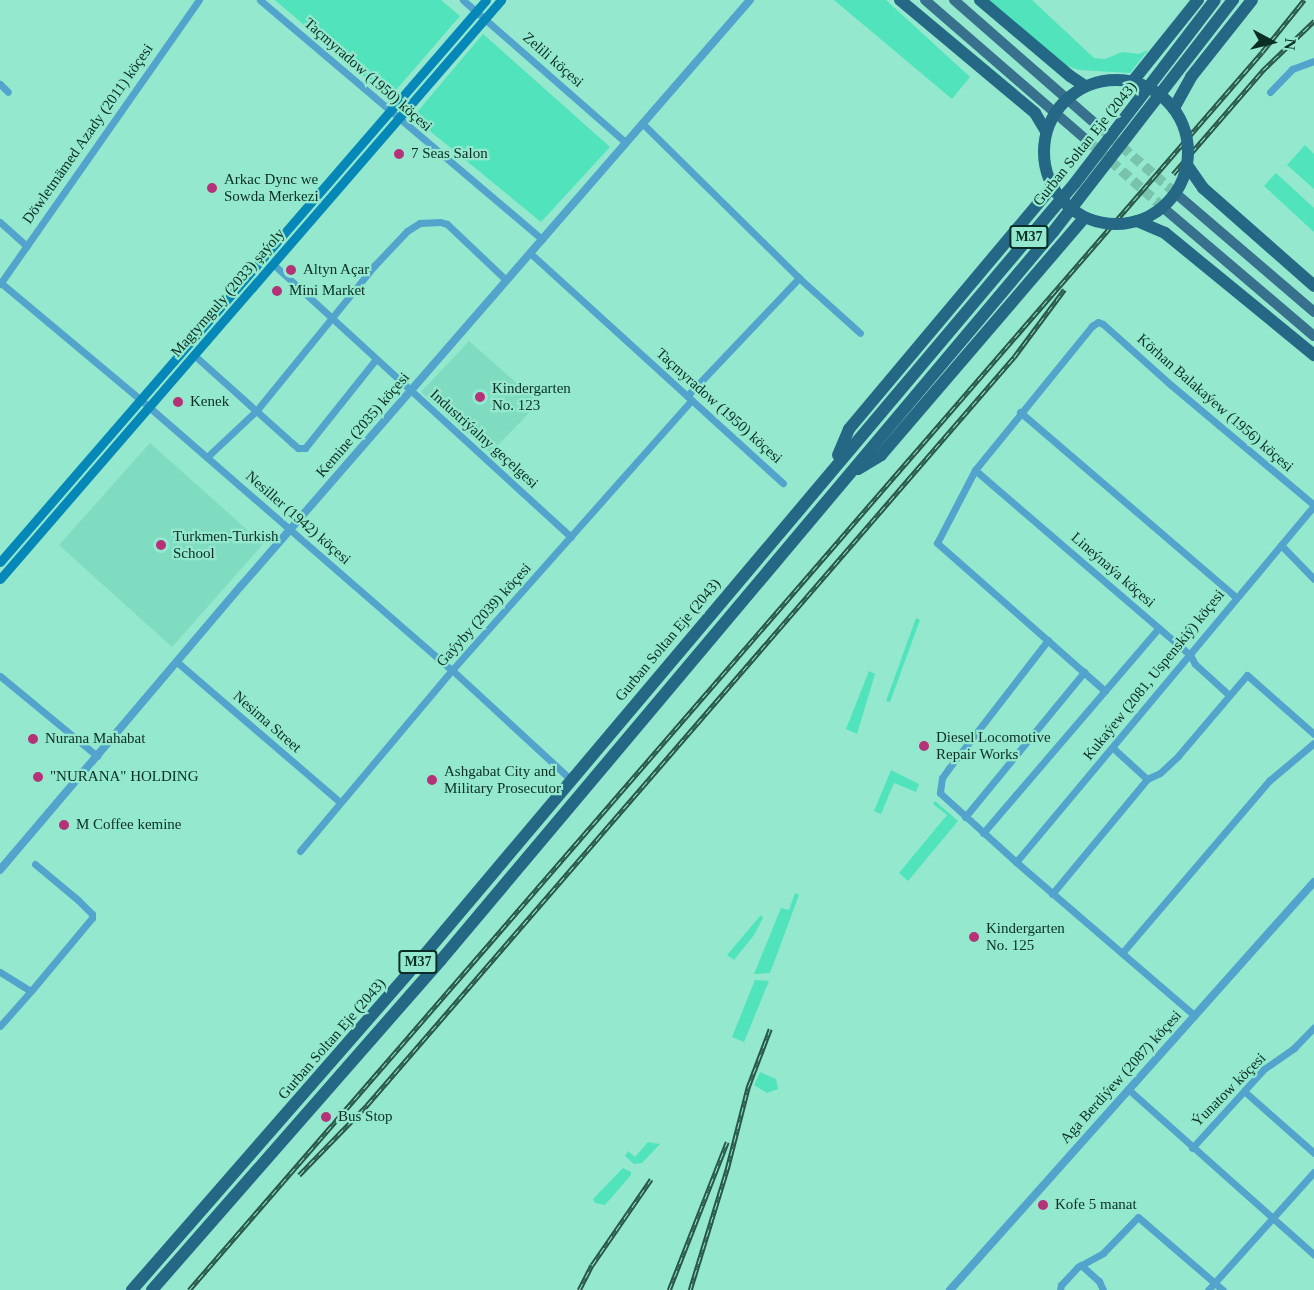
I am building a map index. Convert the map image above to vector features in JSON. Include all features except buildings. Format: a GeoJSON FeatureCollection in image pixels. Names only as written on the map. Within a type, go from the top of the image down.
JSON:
{"type":"FeatureCollection","features":[{"type":"Feature","properties":{"kind":"highway"},"geometry":{"type":"LineString","coordinates":[[900,0],[1035,113],[1046,130]]}},
{"type":"Feature","properties":{"kind":"highway"},"geometry":{"type":"LineString","coordinates":[[980,0],[1085,86]]}},
{"type":"Feature","properties":{"kind":"highway"},"geometry":{"type":"LineString","coordinates":[[1133,81],[1198,0]]}},
{"type":"Feature","properties":{"kind":"highway","name":"Gurban Soltan Eje (2043)"},"geometry":{"type":"LineString","coordinates":[[132,1290],[425,954],[833,467],[1075,183],[1215,0]]}},
{"type":"Feature","properties":{"kind":"highway","name":"Gurban Soltan Eje (2043)"},"geometry":{"type":"LineString","coordinates":[[152,1290],[441,960],[1053,232],[1233,0]]}},
{"type":"Feature","properties":{"kind":"highway"},"geometry":{"type":"LineString","coordinates":[[1174,108],[1191,76],[1252,0]]}},
{"type":"Feature","properties":{"kind":"highway"},"geometry":{"type":"LineString","coordinates":[[1103,80],[1133,81],[1149,87],[1174,108],[1183,124],[1188,141],[1187,165],[1175,194],[1158,210],[1137,221],[1116,225],[1084,218],[1068,207],[1052,187],[1045,169],[1046,130],[1056,110],[1069,96],[1085,86],[1103,80]]}},
{"type":"Feature","properties":{"kind":"highway"},"geometry":{"type":"LineString","coordinates":[[1187,165],[1203,188],[1314,286]]}},
{"type":"Feature","properties":{"kind":"highway"},"geometry":{"type":"LineString","coordinates":[[833,467],[849,429],[1052,187]]}},
{"type":"Feature","properties":{"kind":"highway"},"geometry":{"type":"LineString","coordinates":[[847,476],[881,455],[1084,218]]}},
{"type":"Feature","properties":{"kind":"highway"},"geometry":{"type":"LineString","coordinates":[[1137,221],[1165,233],[1314,355]]}},
{"type":"Feature","properties":{"kind":"main road","name":"Magtymguly (2033) şaýoly"},"geometry":{"type":"LineString","coordinates":[[0,579],[389,112],[486,0]]}},
{"type":"Feature","properties":{"kind":"main road","name":"Magtymguly (2033) şaýoly"},"geometry":{"type":"LineString","coordinates":[[0,562],[145,404],[194,355],[501,0]]}},
{"type":"Feature","properties":{"kind":"main road"},"geometry":{"type":"LineString","coordinates":[[925,0],[1088,141]]}},
{"type":"Feature","properties":{"kind":"main road"},"geometry":{"type":"LineString","coordinates":[[954,0],[1099,127]]}},
{"type":"Feature","properties":{"kind":"main road"},"geometry":{"type":"LineString","coordinates":[[1180,197],[1314,312]]}},
{"type":"Feature","properties":{"kind":"main road"},"geometry":{"type":"LineString","coordinates":[[1167,211],[1314,336]]}},
{"type":"Feature","properties":{"kind":"street","name":"Döwletmämed Azady (2011) köçesi"},"geometry":{"type":"LineString","coordinates":[[1,284],[199,0]]}},
{"type":"Feature","properties":{"kind":"street","name":"Taçmyradow (1950) köçesi"},"geometry":{"type":"LineString","coordinates":[[260,0],[389,112],[542,239]]}},
{"type":"Feature","properties":{"kind":"street","name":"Zelili köçesi"},"geometry":{"type":"LineString","coordinates":[[464,0],[625,142]]}},
{"type":"Feature","properties":{"kind":"street","name":"Kemine (2035) köçesi"},"geometry":{"type":"LineString","coordinates":[[0,870],[290,530],[750,0]]}},
{"type":"Feature","properties":{"kind":"street"},"geometry":{"type":"LineString","coordinates":[[1270,92],[1292,69],[1314,61]]}},
{"type":"Feature","properties":{"kind":"street"},"geometry":{"type":"LineString","coordinates":[[0,84],[8,92]]}},
{"type":"Feature","properties":{"kind":"street"},"geometry":{"type":"LineString","coordinates":[[642,123],[799,278],[860,333]]}},
{"type":"Feature","properties":{"kind":"street"},"geometry":{"type":"LineString","coordinates":[[0,222],[27,246]]}},
{"type":"Feature","properties":{"kind":"street"},"geometry":{"type":"LineString","coordinates":[[207,457],[257,410],[374,266],[407,231],[420,224],[440,222],[447,224],[506,280]]}},
{"type":"Feature","properties":{"kind":"street","name":"Taçmyradow (1950) köçesi"},"geometry":{"type":"LineString","coordinates":[[530,253],[783,483]]}},
{"type":"Feature","properties":{"kind":"street","name":"Industriýalny geçelgesi"},"geometry":{"type":"LineString","coordinates":[[273,264],[571,537]]}},
{"type":"Feature","properties":{"kind":"street","name":"Gaýyby (2039) köçesi"},"geometry":{"type":"LineString","coordinates":[[300,851],[452,670],[571,537],[689,398],[799,278]]}},
{"type":"Feature","properties":{"kind":"street","name":"Nesiller (1942) köçesi"},"geometry":{"type":"LineString","coordinates":[[1,284],[207,457],[452,670],[571,780]]}},
{"type":"Feature","properties":{"kind":"street","name":"Körhan Balakaýew (1956) köçesi"},"geometry":{"type":"LineString","coordinates":[[1020,412],[1084,333],[1098,322],[1314,505]]}},
{"type":"Feature","properties":{"kind":"street"},"geometry":{"type":"LineString","coordinates":[[194,355],[298,448],[305,448],[376,359]]}},
{"type":"Feature","properties":{"kind":"street"},"geometry":{"type":"LineString","coordinates":[[1105,691],[937,543],[975,470],[1020,412],[1236,597]]}},
{"type":"Feature","properties":{"kind":"street","name":"Lineýnaýa köçesi"},"geometry":{"type":"LineString","coordinates":[[975,470],[1190,655],[1196,664],[1229,695]]}},
{"type":"Feature","properties":{"kind":"street","name":"Kukaýew (2081, Uspenskiý) köçesi"},"geometry":{"type":"LineString","coordinates":[[1016,862],[1314,505]]}},
{"type":"Feature","properties":{"kind":"street"},"geometry":{"type":"LineString","coordinates":[[1281,545],[1314,579]]}},
{"type":"Feature","properties":{"kind":"street"},"geometry":{"type":"LineString","coordinates":[[983,833],[1159,628]]}},
{"type":"Feature","properties":{"kind":"street"},"geometry":{"type":"LineString","coordinates":[[1048,640],[949,768],[939,787],[940,793],[1052,894],[1194,1015]]}},
{"type":"Feature","properties":{"kind":"street","name":"Nesima Street"},"geometry":{"type":"LineString","coordinates":[[177,662],[340,802]]}},
{"type":"Feature","properties":{"kind":"street"},"geometry":{"type":"LineString","coordinates":[[965,817],[1084,672]]}},
{"type":"Feature","properties":{"kind":"street"},"geometry":{"type":"LineString","coordinates":[[1052,894],[1147,779],[1160,773],[1178,756],[1247,675],[1314,734]]}},
{"type":"Feature","properties":{"kind":"street"},"geometry":{"type":"LineString","coordinates":[[0,676],[97,756]]}},
{"type":"Feature","properties":{"kind":"street"},"geometry":{"type":"LineString","coordinates":[[1122,953],[1270,780],[1314,743]]}},
{"type":"Feature","properties":{"kind":"street"},"geometry":{"type":"LineString","coordinates":[[1113,748],[1147,779]]}},
{"type":"Feature","properties":{"kind":"street"},"geometry":{"type":"LineString","coordinates":[[0,1026],[93,918],[78,900],[35,864]]}},
{"type":"Feature","properties":{"kind":"street","name":"Aga Berdiýew (2087) köçesi"},"geometry":{"type":"LineString","coordinates":[[950,1290],[1314,882]]}},
{"type":"Feature","properties":{"kind":"street"},"geometry":{"type":"LineString","coordinates":[[0,972],[30,992]]}},
{"type":"Feature","properties":{"kind":"street","name":"Ýunatow köçesi"},"geometry":{"type":"LineString","coordinates":[[1192,1148],[1264,1070],[1294,1048],[1314,1027]]}},
{"type":"Feature","properties":{"kind":"street"},"geometry":{"type":"LineString","coordinates":[[1128,1089],[1314,1255]]}},
{"type":"Feature","properties":{"kind":"street"},"geometry":{"type":"LineString","coordinates":[[1244,1091],[1314,1153]]}},
{"type":"Feature","properties":{"kind":"street"},"geometry":{"type":"LineString","coordinates":[[1208,1290],[1314,1172]]}},
{"type":"Feature","properties":{"kind":"street"},"geometry":{"type":"LineString","coordinates":[[1060,1290],[1061,1285],[1081,1265],[1102,1253],[1138,1217],[1223,1290]]}},
{"type":"Feature","properties":{"kind":"street"},"geometry":{"type":"LineString","coordinates":[[1081,1265],[1099,1281],[1103,1290]]}},
{"type":"Feature","properties":{"kind":"shaded area"},"geometry":{"type":"Polygon","coordinates":[[[275,0],[441,0],[460,16],[389,98],[275,0]]]}},
{"type":"Feature","properties":{"kind":"shaded area"},"geometry":{"type":"Polygon","coordinates":[[[834,0],[886,0],[970,77],[952,99],[834,0]]]}},
{"type":"Feature","properties":{"kind":"shaded area"},"geometry":{"type":"Polygon","coordinates":[[[988,0],[1032,0],[1094,58],[1105,59],[1122,52],[1139,54],[1148,50],[1130,73],[1079,70],[1065,65],[988,0]]]}},
{"type":"Feature","properties":{"kind":"shaded area"},"geometry":{"type":"Polygon","coordinates":[[[483,34],[610,147],[541,222],[413,117],[483,34]]]}},
{"type":"Feature","properties":{"kind":"shaded area"},"geometry":{"type":"Polygon","coordinates":[[[1305,145],[1314,154],[1314,189],[1287,165],[1305,145]]]}},
{"type":"Feature","properties":{"kind":"shaded area"},"geometry":{"type":"Polygon","coordinates":[[[1276,173],[1314,208],[1314,232],[1264,186],[1276,173]]]}},
{"type":"Feature","properties":{"kind":"shaded area","name":"Kindergarten No. 123"},"geometry":{"type":"Polygon","coordinates":[[[469,341],[539,403],[490,453],[421,392],[469,341]]]}},
{"type":"Feature","properties":{"kind":"shaded area","name":"Turkmen-Turkish School"},"geometry":{"type":"Polygon","coordinates":[[[150,443],[263,544],[172,647],[59,545],[150,443]]]}},
{"type":"Feature","properties":{"kind":"shaded area"},"geometry":{"type":"Polygon","coordinates":[[[916,618],[920,620],[890,702],[886,701],[916,618]]]}},
{"type":"Feature","properties":{"kind":"shaded area"},"geometry":{"type":"Polygon","coordinates":[[[869,671],[875,674],[857,734],[846,729],[869,671]]]}},
{"type":"Feature","properties":{"kind":"shaded area"},"geometry":{"type":"Polygon","coordinates":[[[891,770],[919,784],[916,792],[894,783],[881,814],[874,811],[891,770]]]}},
{"type":"Feature","properties":{"kind":"shaded area"},"geometry":{"type":"Polygon","coordinates":[[[935,801],[958,821],[908,881],[899,873],[947,815],[933,804],[935,801]]]}},
{"type":"Feature","properties":{"kind":"shaded area"},"geometry":{"type":"Polygon","coordinates":[[[795,893],[799,895],[770,973],[754,974],[781,908],[789,910],[795,893]]]}},
{"type":"Feature","properties":{"kind":"shaded area"},"geometry":{"type":"Polygon","coordinates":[[[761,915],[763,918],[754,935],[734,960],[727,955],[761,915]]]}},
{"type":"Feature","properties":{"kind":"shaded area"},"geometry":{"type":"Polygon","coordinates":[[[755,980],[769,981],[744,1042],[732,1037],[755,980]]]}},
{"type":"Feature","properties":{"kind":"shaded area"},"geometry":{"type":"Polygon","coordinates":[[[760,1072],[776,1079],[778,1089],[767,1093],[754,1085],[760,1072]]]}},
{"type":"Feature","properties":{"kind":"shaded area"},"geometry":{"type":"Polygon","coordinates":[[[648,1142],[660,1144],[642,1163],[634,1164],[625,1156],[628,1151],[635,1157],[648,1142]]]}},
{"type":"Feature","properties":{"kind":"shaded area"},"geometry":{"type":"Polygon","coordinates":[[[623,1168],[631,1172],[631,1175],[605,1205],[595,1203],[593,1199],[623,1168]]]}},
{"type":"Feature","properties":{"kind":"tunnel"},"geometry":{"type":"LineString","coordinates":[[1099,127],[1180,197]]}},
{"type":"Feature","properties":{"kind":"tunnel"},"geometry":{"type":"LineString","coordinates":[[1088,141],[1167,211]]}},
{"type":"Feature","properties":{"kind":"railway"},"geometry":{"type":"LineString","coordinates":[[189,1290],[1262,52],[1304,0]]}},
{"type":"Feature","properties":{"kind":"railway"},"geometry":{"type":"LineString","coordinates":[[1173,174],[1263,70],[1314,21]]}},
{"type":"Feature","properties":{"kind":"railway"},"geometry":{"type":"LineString","coordinates":[[299,1175],[367,1105],[1014,357],[1064,290]]}},
{"type":"Feature","properties":{"kind":"railway"},"geometry":{"type":"LineString","coordinates":[[690,1290],[727,1169],[748,1087],[770,1029]]}},
{"type":"Feature","properties":{"kind":"railway"},"geometry":{"type":"LineString","coordinates":[[669,1290],[727,1142]]}},
{"type":"Feature","properties":{"kind":"railway"},"geometry":{"type":"LineString","coordinates":[[579,1290],[592,1265],[651,1179]]}},
{"type":"Feature","properties":{"kind":"place","name":"7 Seas Salon"},"geometry":{"type":"Point","coordinates":[399,154]}},
{"type":"Feature","properties":{"kind":"place","name":"Arkac Dync we Sowda Merkezi"},"geometry":{"type":"Point","coordinates":[212,188]}},
{"type":"Feature","properties":{"kind":"place","name":"Altyn Açar"},"geometry":{"type":"Point","coordinates":[291,270]}},
{"type":"Feature","properties":{"kind":"place","name":"Mini Market"},"geometry":{"type":"Point","coordinates":[277,291]}},
{"type":"Feature","properties":{"kind":"place","name":"Kindergarten No. 123"},"geometry":{"type":"Point","coordinates":[480,397]}},
{"type":"Feature","properties":{"kind":"place","name":"Kenek"},"geometry":{"type":"Point","coordinates":[178,402]}},
{"type":"Feature","properties":{"kind":"place","name":"Turkmen-Turkish School"},"geometry":{"type":"Point","coordinates":[161,545]}},
{"type":"Feature","properties":{"kind":"place","name":"Nurana Mahabat"},"geometry":{"type":"Point","coordinates":[33,739]}},
{"type":"Feature","properties":{"kind":"place","name":"Diesel Locomotive Repair Works"},"geometry":{"type":"Point","coordinates":[924,746]}},
{"type":"Feature","properties":{"kind":"place","name":"\"NURANA\" HOLDING"},"geometry":{"type":"Point","coordinates":[38,777]}},
{"type":"Feature","properties":{"kind":"place","name":"Ashgabat City and Military Prosecutor"},"geometry":{"type":"Point","coordinates":[432,780]}},
{"type":"Feature","properties":{"kind":"place","name":"M Coffee kemine"},"geometry":{"type":"Point","coordinates":[64,825]}},
{"type":"Feature","properties":{"kind":"place","name":"Kindergarten No. 125"},"geometry":{"type":"Point","coordinates":[974,937]}},
{"type":"Feature","properties":{"kind":"place","name":"Bus Stop"},"geometry":{"type":"Point","coordinates":[326,1117]}},
{"type":"Feature","properties":{"kind":"place","name":"Kofe 5 manat"},"geometry":{"type":"Point","coordinates":[1043,1205]}}]}
